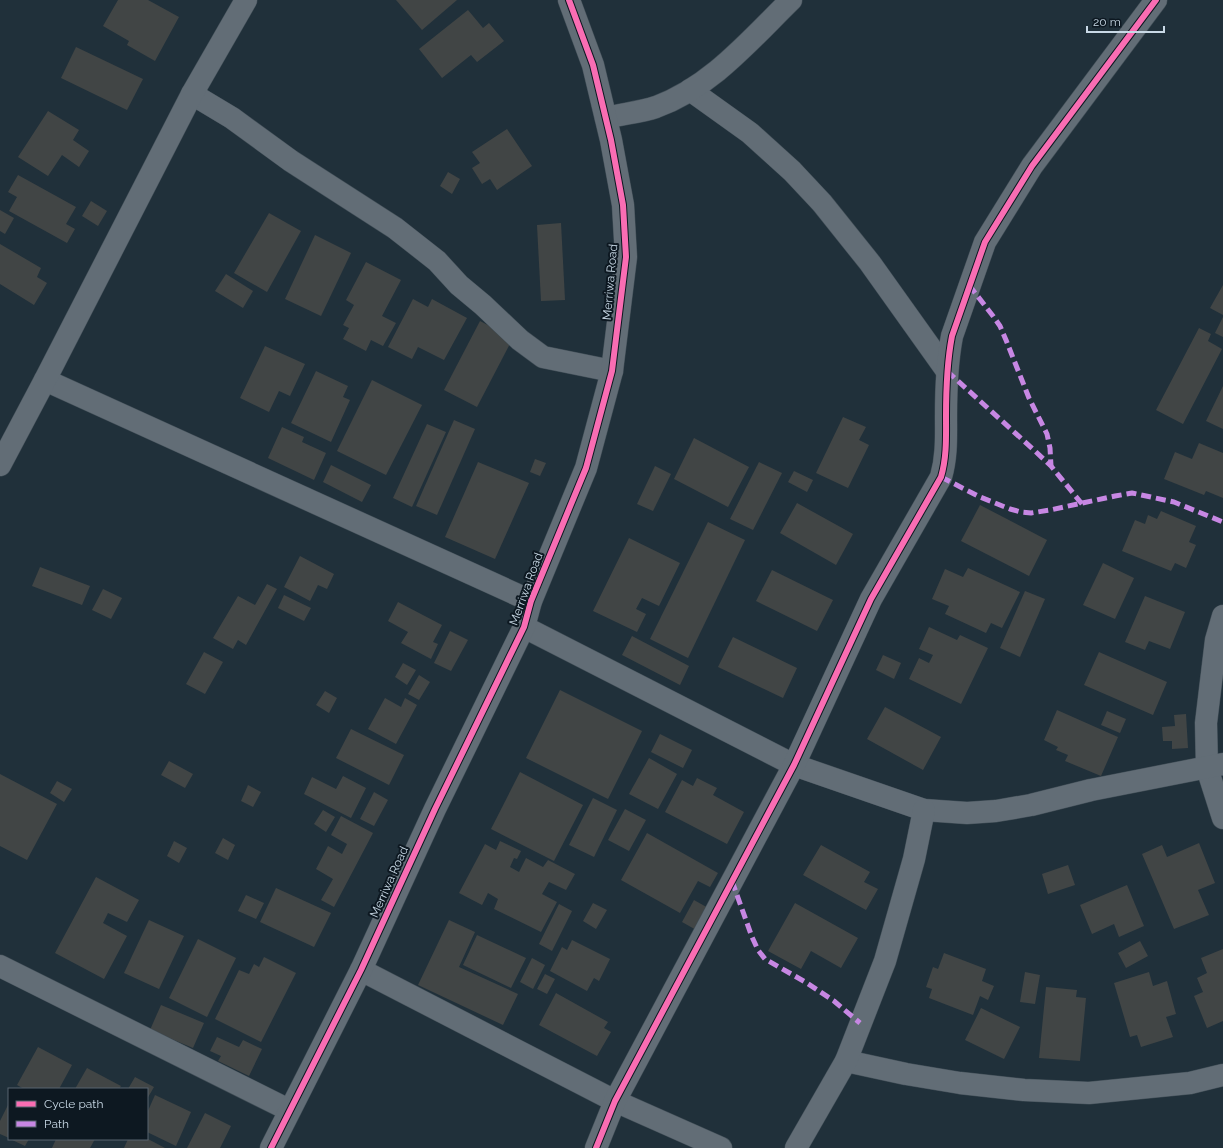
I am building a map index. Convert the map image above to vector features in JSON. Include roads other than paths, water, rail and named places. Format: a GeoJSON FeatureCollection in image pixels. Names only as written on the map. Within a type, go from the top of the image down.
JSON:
{"type":"FeatureCollection","features":[{"type":"Feature","properties":{"kind":"street"},"geometry":{"type":"LineString","coordinates":[[0,465],[192,94],[246,0]]}},
{"type":"Feature","properties":{"kind":"street","name":"Merriwa Road"},"geometry":{"type":"LineString","coordinates":[[271,1148],[361,970],[435,809],[524,627],[531,601],[586,468],[612,371],[626,257],[623,205],[606,118],[593,65],[569,0]]}},
{"type":"Feature","properties":{"kind":"street"},"geometry":{"type":"LineString","coordinates":[[606,118],[656,107],[683,95],[705,81],[734,56],[791,0]]}},
{"type":"Feature","properties":{"kind":"street"},"geometry":{"type":"LineString","coordinates":[[596,1148],[615,1102],[794,765],[871,599],[941,477],[945,462],[947,371],[952,336],[985,242],[1032,166],[1156,0]]}},
{"type":"Feature","properties":{"kind":"street"},"geometry":{"type":"LineString","coordinates":[[690,90],[750,133],[792,171],[822,203],[870,262],[947,371]]}},
{"type":"Feature","properties":{"kind":"street"},"geometry":{"type":"LineString","coordinates":[[192,94],[232,118],[291,161],[395,228],[437,261],[459,285],[483,305],[520,340],[543,357],[612,371]]}},
{"type":"Feature","properties":{"kind":"street"},"geometry":{"type":"LineString","coordinates":[[45,380],[531,601]]}},
{"type":"Feature","properties":{"kind":"street"},"geometry":{"type":"LineString","coordinates":[[1223,616],[1216,640],[1206,723],[1215,766],[1223,818]]}},
{"type":"Feature","properties":{"kind":"street"},"geometry":{"type":"LineString","coordinates":[[524,627],[794,765],[924,810],[967,813],[996,811],[1031,805],[1091,790],[1215,766]]}},
{"type":"Feature","properties":{"kind":"street"},"geometry":{"type":"LineString","coordinates":[[796,1148],[846,1061],[885,961],[914,859],[924,810]]}},
{"type":"Feature","properties":{"kind":"street"},"geometry":{"type":"LineString","coordinates":[[0,966],[289,1110]]}},
{"type":"Feature","properties":{"kind":"street"},"geometry":{"type":"LineString","coordinates":[[361,970],[615,1102],[722,1148]]}},
{"type":"Feature","properties":{"kind":"street"},"geometry":{"type":"LineString","coordinates":[[846,1061],[906,1074],[960,1083],[1024,1090],[1089,1093],[1190,1083],[1223,1075]]}}]}
